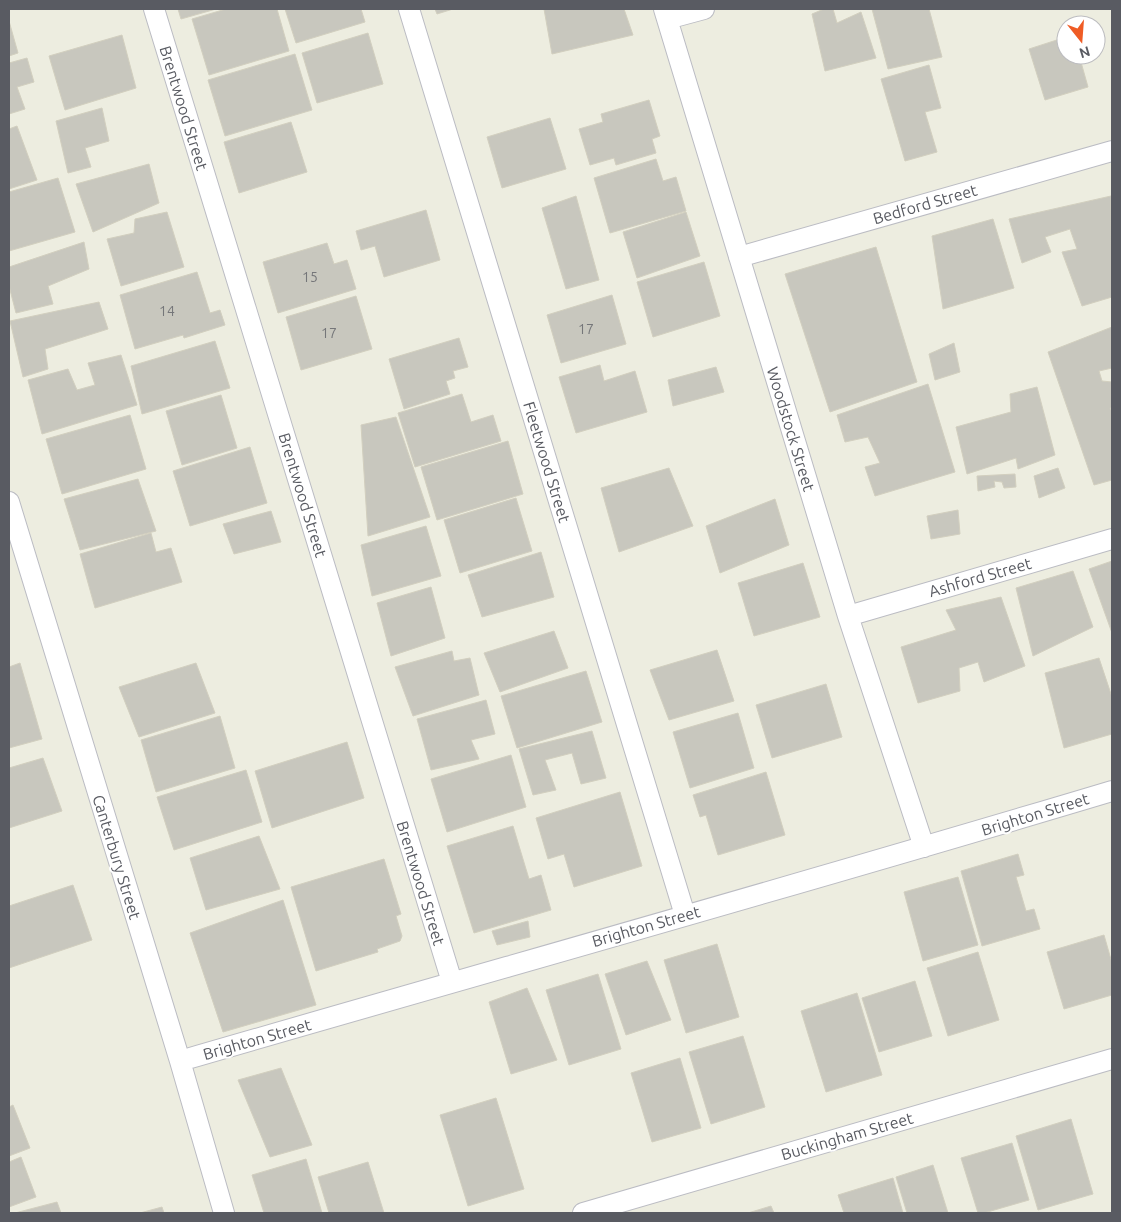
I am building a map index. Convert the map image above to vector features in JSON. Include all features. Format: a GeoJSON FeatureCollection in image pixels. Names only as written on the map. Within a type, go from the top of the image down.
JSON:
{"type":"FeatureCollection","features":[{"type":"Feature","properties":{"kind":"street","name":"Brentwood Street"},"geometry":{"type":"LineString","coordinates":[[154,9],[452,982]]}},
{"type":"Feature","properties":{"kind":"street","name":"Fleetwood Street"},"geometry":{"type":"LineString","coordinates":[[409,9],[685,915]]}},
{"type":"Feature","properties":{"kind":"street"},"geometry":{"type":"LineString","coordinates":[[666,14],[704,9]]}},
{"type":"Feature","properties":{"kind":"street","name":"Woodstock Street"},"geometry":{"type":"LineString","coordinates":[[666,14],[848,616],[924,847]]}},
{"type":"Feature","properties":{"kind":"street","name":"Bedford Street"},"geometry":{"type":"LineString","coordinates":[[738,257],[1112,151]]}},
{"type":"Feature","properties":{"kind":"street","name":"Canterbury Street"},"geometry":{"type":"LineString","coordinates":[[9,502],[180,1061],[224,1213]]}},
{"type":"Feature","properties":{"kind":"street","name":"Ashford Street"},"geometry":{"type":"LineString","coordinates":[[848,616],[1112,539]]}},
{"type":"Feature","properties":{"kind":"street","name":"Brighton Street"},"geometry":{"type":"LineString","coordinates":[[180,1061],[1112,791]]}},
{"type":"Feature","properties":{"kind":"street","name":"Buckingham Street"},"geometry":{"type":"LineString","coordinates":[[582,1213],[1112,1059]]}},
{"type":"Feature","properties":{"kind":"building"},"geometry":{"type":"Polygon","coordinates":[[[178,9],[216,9],[181,19],[178,9]]]}},
{"type":"Feature","properties":{"kind":"building"},"geometry":{"type":"Polygon","coordinates":[[[226,9],[277,9],[289,51],[209,75],[192,19],[226,9]]]}},
{"type":"Feature","properties":{"kind":"building"},"geometry":{"type":"Polygon","coordinates":[[[285,9],[361,9],[365,22],[296,43],[285,9]]]}},
{"type":"Feature","properties":{"kind":"building"},"geometry":{"type":"Polygon","coordinates":[[[435,9],[453,9],[437,14],[435,9]]]}},
{"type":"Feature","properties":{"kind":"building"},"geometry":{"type":"Polygon","coordinates":[[[544,9],[624,9],[633,35],[552,54],[544,9]]]}},
{"type":"Feature","properties":{"kind":"building"},"geometry":{"type":"Polygon","coordinates":[[[824,9],[833,9],[837,23],[861,12],[876,58],[825,71],[812,14],[824,9]]]}},
{"type":"Feature","properties":{"kind":"building"},"geometry":{"type":"Polygon","coordinates":[[[872,9],[929,9],[942,57],[888,69],[872,9]]]}},
{"type":"Feature","properties":{"kind":"building"},"geometry":{"type":"Polygon","coordinates":[[[9,21],[18,53],[9,56],[9,21]]]}},
{"type":"Feature","properties":{"kind":"building"},"geometry":{"type":"Polygon","coordinates":[[[368,33],[383,84],[317,103],[302,53],[368,33]]]}},
{"type":"Feature","properties":{"kind":"building"},"geometry":{"type":"Polygon","coordinates":[[[122,35],[136,88],[65,110],[49,56],[122,35]]]}},
{"type":"Feature","properties":{"kind":"building"},"geometry":{"type":"Polygon","coordinates":[[[1056,40],[1056,65],[1082,65],[1088,87],[1045,100],[1029,49],[1056,40]]]}},
{"type":"Feature","properties":{"kind":"building"},"geometry":{"type":"Polygon","coordinates":[[[295,54],[312,110],[225,136],[208,80],[295,54]]]}},
{"type":"Feature","properties":{"kind":"building"},"geometry":{"type":"Polygon","coordinates":[[[27,58],[34,82],[17,87],[25,109],[9,114],[9,63],[27,58]]]}},
{"type":"Feature","properties":{"kind":"building"},"geometry":{"type":"Polygon","coordinates":[[[929,65],[941,108],[925,112],[937,152],[905,161],[881,79],[929,65]]]}},
{"type":"Feature","properties":{"kind":"building"},"geometry":{"type":"Polygon","coordinates":[[[649,100],[660,136],[652,139],[656,153],[616,165],[614,158],[590,165],[579,129],[603,122],[601,114],[649,100]]]}},
{"type":"Feature","properties":{"kind":"building"},"geometry":{"type":"Polygon","coordinates":[[[102,108],[109,141],[85,148],[91,167],[68,173],[56,121],[102,108]]]}},
{"type":"Feature","properties":{"kind":"building"},"geometry":{"type":"Polygon","coordinates":[[[550,118],[566,169],[502,188],[487,137],[550,118]]]}},
{"type":"Feature","properties":{"kind":"building"},"geometry":{"type":"Polygon","coordinates":[[[291,122],[307,172],[239,193],[224,142],[291,122]]]}},
{"type":"Feature","properties":{"kind":"building"},"geometry":{"type":"Polygon","coordinates":[[[17,126],[37,180],[9,189],[9,129],[17,126]]]}},
{"type":"Feature","properties":{"kind":"building"},"geometry":{"type":"Polygon","coordinates":[[[656,159],[663,181],[676,177],[686,211],[610,233],[594,178],[656,159]]]}},
{"type":"Feature","properties":{"kind":"building"},"geometry":{"type":"Polygon","coordinates":[[[149,164],[159,203],[93,232],[76,184],[149,164]]]}},
{"type":"Feature","properties":{"kind":"building"},"geometry":{"type":"Polygon","coordinates":[[[58,178],[75,232],[9,251],[9,192],[58,178]]]}},
{"type":"Feature","properties":{"kind":"building"},"geometry":{"type":"Polygon","coordinates":[[[576,196],[599,280],[566,289],[542,208],[576,196]]]}},
{"type":"Feature","properties":{"kind":"building"},"geometry":{"type":"Polygon","coordinates":[[[1111,196],[1112,297],[1082,306],[1062,252],[1077,249],[1070,229],[1045,237],[1051,252],[1022,263],[1009,219],[1111,196]]]}},
{"type":"Feature","properties":{"kind":"building"},"geometry":{"type":"Polygon","coordinates":[[[426,210],[440,260],[384,277],[375,246],[361,250],[356,231],[426,210]]]}},
{"type":"Feature","properties":{"kind":"building"},"geometry":{"type":"Polygon","coordinates":[[[167,212],[184,267],[121,286],[107,239],[134,233],[135,219],[167,212]]]}},
{"type":"Feature","properties":{"kind":"building"},"geometry":{"type":"Polygon","coordinates":[[[686,212],[700,256],[637,278],[623,232],[686,212]]]}},
{"type":"Feature","properties":{"kind":"building"},"geometry":{"type":"Polygon","coordinates":[[[993,219],[1014,288],[943,309],[932,236],[993,219]]]}},
{"type":"Feature","properties":{"kind":"building"},"geometry":{"type":"Polygon","coordinates":[[[84,242],[89,269],[48,286],[53,304],[16,313],[9,286],[9,267],[84,242]]]}},
{"type":"Feature","properties":{"kind":"building"},"geometry":{"type":"Polygon","coordinates":[[[327,243],[334,264],[347,260],[356,289],[278,313],[263,262],[327,243]]]}},
{"type":"Feature","properties":{"kind":"building"},"geometry":{"type":"Polygon","coordinates":[[[876,247],[917,382],[830,412],[785,274],[876,247]]]}},
{"type":"Feature","properties":{"kind":"building"},"geometry":{"type":"Polygon","coordinates":[[[704,262],[720,316],[653,337],[637,282],[704,262]]]}},
{"type":"Feature","properties":{"kind":"building"},"geometry":{"type":"Polygon","coordinates":[[[197,272],[210,313],[220,310],[225,325],[184,338],[183,335],[135,349],[120,295],[197,272]]]}},
{"type":"Feature","properties":{"kind":"building"},"geometry":{"type":"Polygon","coordinates":[[[612,295],[626,344],[561,363],[547,315],[612,295]]]}},
{"type":"Feature","properties":{"kind":"building"},"geometry":{"type":"Polygon","coordinates":[[[356,296],[372,349],[301,370],[286,317],[356,296]]]}},
{"type":"Feature","properties":{"kind":"building"},"geometry":{"type":"Polygon","coordinates":[[[99,302],[108,329],[45,349],[48,369],[23,377],[10,321],[99,302]]]}},
{"type":"Feature","properties":{"kind":"building"},"geometry":{"type":"Polygon","coordinates":[[[1112,327],[1112,368],[1099,371],[1102,381],[1112,382],[1112,408],[1110,408],[1112,412],[1112,480],[1094,485],[1048,352],[1112,327]]]}},
{"type":"Feature","properties":{"kind":"building"},"geometry":{"type":"Polygon","coordinates":[[[459,338],[468,367],[453,371],[455,378],[446,381],[450,394],[404,409],[389,359],[459,338]]]}},
{"type":"Feature","properties":{"kind":"building"},"geometry":{"type":"Polygon","coordinates":[[[215,341],[230,388],[142,414],[131,366],[215,341]]]}},
{"type":"Feature","properties":{"kind":"building"},"geometry":{"type":"Polygon","coordinates":[[[954,343],[960,372],[935,380],[929,354],[954,343]]]}},
{"type":"Feature","properties":{"kind":"building"},"geometry":{"type":"Polygon","coordinates":[[[121,355],[137,405],[42,434],[28,380],[68,369],[77,390],[95,385],[88,363],[121,355]]]}},
{"type":"Feature","properties":{"kind":"building"},"geometry":{"type":"Polygon","coordinates":[[[600,365],[604,381],[635,371],[647,412],[576,433],[559,377],[600,365]]]}},
{"type":"Feature","properties":{"kind":"building"},"geometry":{"type":"Polygon","coordinates":[[[716,367],[724,392],[673,406],[668,380],[716,367]]]}},
{"type":"Feature","properties":{"kind":"building"},"geometry":{"type":"Polygon","coordinates":[[[928,384],[955,472],[875,496],[865,467],[880,463],[868,437],[845,442],[837,415],[928,384]]]}},
{"type":"Feature","properties":{"kind":"building"},"geometry":{"type":"Polygon","coordinates":[[[1037,387],[1055,455],[1018,469],[1016,458],[967,474],[956,427],[1011,412],[1010,394],[1037,387]]]}},
{"type":"Feature","properties":{"kind":"building"},"geometry":{"type":"Polygon","coordinates":[[[462,394],[471,422],[493,415],[501,441],[415,467],[398,413],[462,394]]]}},
{"type":"Feature","properties":{"kind":"building"},"geometry":{"type":"Polygon","coordinates":[[[221,395],[237,448],[182,465],[166,411],[221,395]]]}},
{"type":"Feature","properties":{"kind":"building"},"geometry":{"type":"Polygon","coordinates":[[[130,415],[146,469],[62,494],[46,439],[130,415]]]}},
{"type":"Feature","properties":{"kind":"building"},"geometry":{"type":"Polygon","coordinates":[[[396,417],[430,517],[368,536],[361,425],[396,417]]]}},
{"type":"Feature","properties":{"kind":"building"},"geometry":{"type":"Polygon","coordinates":[[[508,441],[523,494],[437,520],[421,467],[508,441]]]}},
{"type":"Feature","properties":{"kind":"building"},"geometry":{"type":"Polygon","coordinates":[[[250,447],[267,503],[190,526],[173,471],[250,447]]]}},
{"type":"Feature","properties":{"kind":"building"},"geometry":{"type":"Polygon","coordinates":[[[669,468],[693,526],[619,552],[601,488],[669,468]]]}},
{"type":"Feature","properties":{"kind":"building"},"geometry":{"type":"Polygon","coordinates":[[[1058,468],[1065,488],[1039,498],[1034,476],[1058,468]]]}},
{"type":"Feature","properties":{"kind":"building"},"geometry":{"type":"Polygon","coordinates":[[[1015,474],[1016,487],[1004,488],[1002,482],[994,481],[995,487],[978,491],[977,476],[1015,474]]]}},
{"type":"Feature","properties":{"kind":"building"},"geometry":{"type":"Polygon","coordinates":[[[138,479],[156,531],[80,550],[64,499],[138,479]]]}},
{"type":"Feature","properties":{"kind":"building"},"geometry":{"type":"Polygon","coordinates":[[[516,498],[532,551],[460,573],[444,520],[516,498]]]}},
{"type":"Feature","properties":{"kind":"building"},"geometry":{"type":"Polygon","coordinates":[[[775,499],[789,545],[720,573],[706,526],[775,499]]]}},
{"type":"Feature","properties":{"kind":"building"},"geometry":{"type":"Polygon","coordinates":[[[958,510],[960,534],[931,539],[927,516],[958,510]]]}},
{"type":"Feature","properties":{"kind":"building"},"geometry":{"type":"Polygon","coordinates":[[[271,511],[281,542],[234,554],[223,524],[271,511]]]}},
{"type":"Feature","properties":{"kind":"building"},"geometry":{"type":"Polygon","coordinates":[[[426,526],[441,576],[372,596],[361,545],[426,526]]]}},
{"type":"Feature","properties":{"kind":"building"},"geometry":{"type":"Polygon","coordinates":[[[151,533],[156,552],[171,548],[182,582],[95,608],[80,554],[151,533]]]}},
{"type":"Feature","properties":{"kind":"building"},"geometry":{"type":"Polygon","coordinates":[[[541,552],[554,597],[482,617],[468,575],[541,552]]]}},
{"type":"Feature","properties":{"kind":"building"},"geometry":{"type":"Polygon","coordinates":[[[1112,561],[1112,633],[1089,569],[1112,561]]]}},
{"type":"Feature","properties":{"kind":"building"},"geometry":{"type":"Polygon","coordinates":[[[803,563],[820,617],[754,636],[738,583],[803,563]]]}},
{"type":"Feature","properties":{"kind":"building"},"geometry":{"type":"Polygon","coordinates":[[[1073,571],[1093,627],[1033,656],[1016,588],[1073,571]]]}},
{"type":"Feature","properties":{"kind":"building"},"geometry":{"type":"Polygon","coordinates":[[[431,587],[445,638],[391,656],[377,603],[431,587]]]}},
{"type":"Feature","properties":{"kind":"building"},"geometry":{"type":"Polygon","coordinates":[[[1001,597],[1025,666],[984,682],[978,662],[959,668],[960,691],[918,703],[901,647],[956,630],[946,610],[1001,597]]]}},
{"type":"Feature","properties":{"kind":"building"},"geometry":{"type":"Polygon","coordinates":[[[554,631],[568,668],[500,692],[484,653],[554,631]]]}},
{"type":"Feature","properties":{"kind":"building"},"geometry":{"type":"Polygon","coordinates":[[[717,650],[734,701],[669,720],[650,670],[717,650]]]}},
{"type":"Feature","properties":{"kind":"building"},"geometry":{"type":"Polygon","coordinates":[[[452,651],[454,661],[470,658],[479,695],[413,716],[395,667],[452,651]]]}},
{"type":"Feature","properties":{"kind":"building"},"geometry":{"type":"Polygon","coordinates":[[[1099,658],[1112,697],[1112,734],[1064,748],[1045,673],[1099,658]]]}},
{"type":"Feature","properties":{"kind":"building"},"geometry":{"type":"Polygon","coordinates":[[[20,663],[42,739],[9,748],[9,667],[20,663]]]}},
{"type":"Feature","properties":{"kind":"building"},"geometry":{"type":"Polygon","coordinates":[[[196,663],[215,713],[139,737],[119,687],[196,663]]]}},
{"type":"Feature","properties":{"kind":"building"},"geometry":{"type":"Polygon","coordinates":[[[586,671],[602,722],[517,748],[501,696],[586,671]]]}},
{"type":"Feature","properties":{"kind":"building"},"geometry":{"type":"Polygon","coordinates":[[[826,684],[842,737],[772,758],[756,705],[826,684]]]}},
{"type":"Feature","properties":{"kind":"building"},"geometry":{"type":"Polygon","coordinates":[[[486,700],[495,734],[471,740],[479,759],[431,770],[417,719],[486,700]]]}},
{"type":"Feature","properties":{"kind":"building"},"geometry":{"type":"Polygon","coordinates":[[[738,713],[754,768],[690,788],[673,732],[738,713]]]}},
{"type":"Feature","properties":{"kind":"building"},"geometry":{"type":"Polygon","coordinates":[[[220,716],[235,768],[156,792],[141,740],[220,716]]]}},
{"type":"Feature","properties":{"kind":"building"},"geometry":{"type":"Polygon","coordinates":[[[592,731],[606,778],[581,784],[572,753],[545,760],[556,790],[533,795],[519,749],[592,731]]]}},
{"type":"Feature","properties":{"kind":"building"},"geometry":{"type":"Polygon","coordinates":[[[347,742],[364,798],[272,828],[255,771],[347,742]]]}},
{"type":"Feature","properties":{"kind":"building"},"geometry":{"type":"Polygon","coordinates":[[[511,755],[526,807],[447,832],[431,779],[511,755]]]}},
{"type":"Feature","properties":{"kind":"building"},"geometry":{"type":"Polygon","coordinates":[[[43,758],[62,811],[9,828],[9,768],[43,758]]]}},
{"type":"Feature","properties":{"kind":"building"},"geometry":{"type":"Polygon","coordinates":[[[246,770],[262,822],[174,850],[157,797],[246,770]]]}},
{"type":"Feature","properties":{"kind":"building"},"geometry":{"type":"Polygon","coordinates":[[[766,772],[785,835],[718,855],[706,815],[700,817],[693,795],[766,772]]]}},
{"type":"Feature","properties":{"kind":"building"},"geometry":{"type":"Polygon","coordinates":[[[620,792],[642,866],[574,887],[564,854],[548,859],[536,818],[620,792]]]}},
{"type":"Feature","properties":{"kind":"building"},"geometry":{"type":"Polygon","coordinates":[[[513,826],[529,879],[541,875],[551,910],[474,933],[447,846],[513,826]]]}},
{"type":"Feature","properties":{"kind":"building"},"geometry":{"type":"Polygon","coordinates":[[[259,836],[280,889],[206,910],[190,858],[259,836]]]}},
{"type":"Feature","properties":{"kind":"building"},"geometry":{"type":"Polygon","coordinates":[[[1018,854],[1024,875],[1016,877],[1026,911],[1034,909],[1040,929],[982,946],[961,871],[1018,854]]]}},
{"type":"Feature","properties":{"kind":"building"},"geometry":{"type":"Polygon","coordinates":[[[384,859],[401,914],[396,916],[402,936],[400,941],[377,949],[378,952],[316,971],[291,887],[384,859]]]}},
{"type":"Feature","properties":{"kind":"building"},"geometry":{"type":"Polygon","coordinates":[[[958,877],[978,945],[923,961],[904,892],[958,877]]]}},
{"type":"Feature","properties":{"kind":"building"},"geometry":{"type":"Polygon","coordinates":[[[73,885],[92,940],[9,968],[9,906],[73,885]]]}},
{"type":"Feature","properties":{"kind":"building"},"geometry":{"type":"Polygon","coordinates":[[[283,900],[316,1005],[223,1032],[190,933],[283,900]]]}},
{"type":"Feature","properties":{"kind":"building"},"geometry":{"type":"Polygon","coordinates":[[[528,921],[530,937],[497,945],[492,931],[528,921]]]}},
{"type":"Feature","properties":{"kind":"building"},"geometry":{"type":"Polygon","coordinates":[[[1104,935],[1112,963],[1112,995],[1064,1009],[1047,952],[1104,935]]]}},
{"type":"Feature","properties":{"kind":"building"},"geometry":{"type":"Polygon","coordinates":[[[717,944],[739,1017],[686,1033],[664,960],[717,944]]]}},
{"type":"Feature","properties":{"kind":"building"},"geometry":{"type":"Polygon","coordinates":[[[978,952],[999,1020],[948,1036],[927,968],[978,952]]]}},
{"type":"Feature","properties":{"kind":"building"},"geometry":{"type":"Polygon","coordinates":[[[647,961],[671,1020],[626,1035],[605,974],[647,961]]]}},
{"type":"Feature","properties":{"kind":"building"},"geometry":{"type":"Polygon","coordinates":[[[598,974],[621,1049],[569,1065],[546,990],[598,974]]]}},
{"type":"Feature","properties":{"kind":"building"},"geometry":{"type":"Polygon","coordinates":[[[915,981],[932,1036],[879,1052],[862,998],[915,981]]]}},
{"type":"Feature","properties":{"kind":"building"},"geometry":{"type":"Polygon","coordinates":[[[527,988],[557,1060],[511,1074],[489,1002],[527,988]]]}},
{"type":"Feature","properties":{"kind":"building"},"geometry":{"type":"Polygon","coordinates":[[[857,993],[882,1075],[826,1092],[801,1011],[857,993]]]}},
{"type":"Feature","properties":{"kind":"building"},"geometry":{"type":"Polygon","coordinates":[[[743,1036],[765,1107],[711,1124],[689,1052],[743,1036]]]}},
{"type":"Feature","properties":{"kind":"building"},"geometry":{"type":"Polygon","coordinates":[[[680,1058],[701,1128],[652,1142],[631,1073],[680,1058]]]}},
{"type":"Feature","properties":{"kind":"building"},"geometry":{"type":"Polygon","coordinates":[[[281,1068],[312,1145],[270,1157],[238,1080],[281,1068]]]}},
{"type":"Feature","properties":{"kind":"building"},"geometry":{"type":"Polygon","coordinates":[[[496,1098],[524,1189],[468,1206],[440,1115],[496,1098]]]}},
{"type":"Feature","properties":{"kind":"building"},"geometry":{"type":"Polygon","coordinates":[[[13,1105],[30,1148],[9,1156],[9,1107],[13,1105]]]}},
{"type":"Feature","properties":{"kind":"building"},"geometry":{"type":"Polygon","coordinates":[[[1071,1119],[1093,1194],[1038,1210],[1016,1136],[1071,1119]]]}},
{"type":"Feature","properties":{"kind":"building"},"geometry":{"type":"Polygon","coordinates":[[[1012,1143],[1029,1200],[978,1213],[961,1158],[1012,1143]]]}},
{"type":"Feature","properties":{"kind":"building"},"geometry":{"type":"Polygon","coordinates":[[[21,1157],[36,1197],[9,1207],[9,1162],[21,1157]]]}},
{"type":"Feature","properties":{"kind":"building"},"geometry":{"type":"Polygon","coordinates":[[[306,1159],[322,1213],[264,1213],[252,1175],[306,1159]]]}},
{"type":"Feature","properties":{"kind":"building"},"geometry":{"type":"Polygon","coordinates":[[[368,1162],[384,1213],[329,1213],[318,1177],[368,1162]]]}},
{"type":"Feature","properties":{"kind":"building"},"geometry":{"type":"Polygon","coordinates":[[[933,1165],[948,1213],[907,1213],[896,1177],[933,1165]]]}},
{"type":"Feature","properties":{"kind":"building"},"geometry":{"type":"Polygon","coordinates":[[[893,1178],[903,1213],[844,1213],[838,1195],[893,1178]]]}},
{"type":"Feature","properties":{"kind":"building"},"geometry":{"type":"Polygon","coordinates":[[[57,1202],[61,1213],[15,1213],[57,1202]]]}},
{"type":"Feature","properties":{"kind":"building"},"geometry":{"type":"Polygon","coordinates":[[[771,1206],[774,1213],[748,1213],[771,1206]]]}},
{"type":"Feature","properties":{"kind":"building"},"geometry":{"type":"Polygon","coordinates":[[[162,1207],[164,1213],[140,1213],[162,1207]]]}}]}
